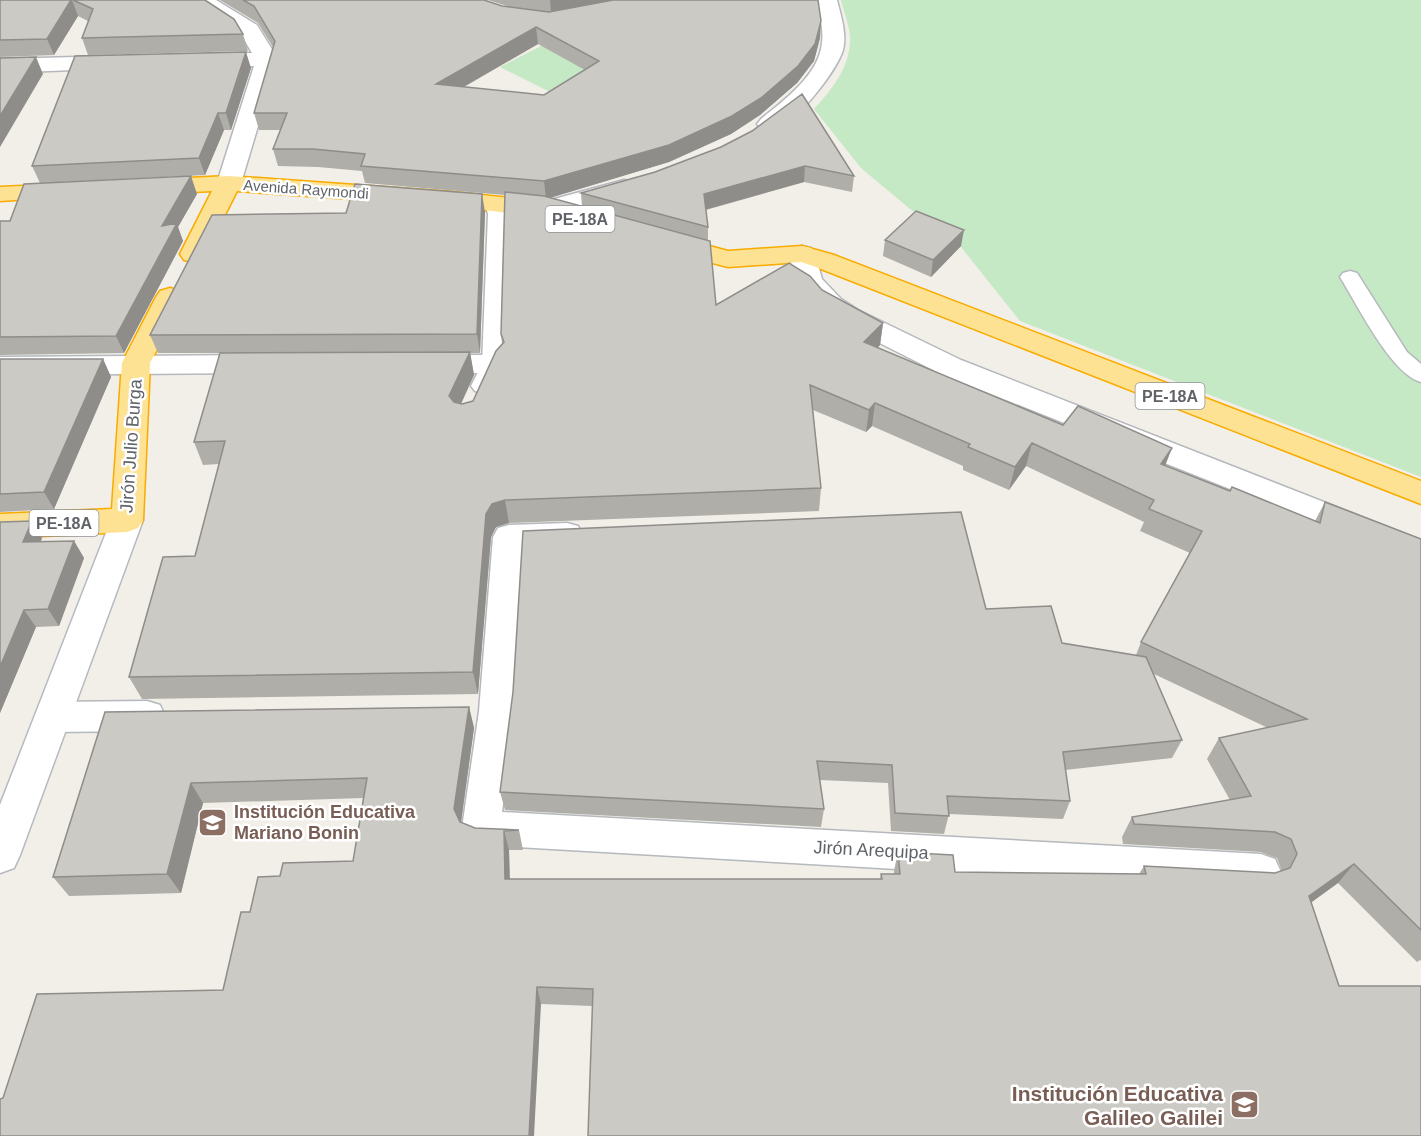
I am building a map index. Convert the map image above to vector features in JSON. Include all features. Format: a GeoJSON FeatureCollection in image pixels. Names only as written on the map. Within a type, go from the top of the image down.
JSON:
{"type":"FeatureCollection","features":[{"type":"Feature","properties":{"kind":"highway","name":"Avenida Raymondi"},"geometry":{"type":"LineString","coordinates":[[126,188],[229,183],[545,209],[585,220]]}},
{"type":"Feature","properties":{"kind":"highway","name":"Jirón Julio Burga"},"geometry":{"type":"LineString","coordinates":[[127,520],[136,363],[229,183]]}},
{"type":"Feature","properties":{"kind":"highway"},"geometry":{"type":"LineString","coordinates":[[0,194],[92,190]]}},
{"type":"Feature","properties":{"kind":"highway","name":"PE-18A"},"geometry":{"type":"LineString","coordinates":[[649,238],[728,259],[802,254],[1421,493]]}},
{"type":"Feature","properties":{"kind":"highway","name":"PE-18A"},"geometry":{"type":"LineString","coordinates":[[0,526],[127,520]]}},
{"type":"Feature","properties":{"kind":"street"},"geometry":{"type":"LineString","coordinates":[[202,0],[249,30],[267,59]]}},
{"type":"Feature","properties":{"kind":"street"},"geometry":{"type":"LineString","coordinates":[[752,137],[795,102],[818,77],[832,50],[832,20],[827,0]]}},
{"type":"Feature","properties":{"kind":"street"},"geometry":{"type":"LineString","coordinates":[[185,61],[267,59]]}},
{"type":"Feature","properties":{"kind":"street","name":"Jirón Julio Burga"},"geometry":{"type":"LineString","coordinates":[[229,183],[267,59]]}},
{"type":"Feature","properties":{"kind":"street"},"geometry":{"type":"LineString","coordinates":[[0,66],[138,63]]}},
{"type":"Feature","properties":{"kind":"street"},"geometry":{"type":"LineString","coordinates":[[545,209],[645,180]]}},
{"type":"Feature","properties":{"kind":"street"},"geometry":{"type":"LineString","coordinates":[[802,254],[809,282],[831,305],[848,316],[951,367],[1421,553]]}},
{"type":"Feature","properties":{"kind":"street"},"geometry":{"type":"LineString","coordinates":[[0,366],[136,363],[291,364]]}},
{"type":"Feature","properties":{"kind":"street"},"geometry":{"type":"LineString","coordinates":[[398,364],[492,364]]}},
{"type":"Feature","properties":{"kind":"street","name":"Jirón Julio Burga"},"geometry":{"type":"LineString","coordinates":[[2,845],[127,520]]}},
{"type":"Feature","properties":{"kind":"street"},"geometry":{"type":"LineString","coordinates":[[462,711],[497,711],[509,537],[592,534]]}},
{"type":"Feature","properties":{"kind":"street","name":"Jirón Arequipa"},"geometry":{"type":"LineString","coordinates":[[497,711],[481,828],[1261,872]]}},
{"type":"Feature","properties":{"kind":"street"},"geometry":{"type":"LineString","coordinates":[[53,717],[182,715]]}},
{"type":"Feature","properties":{"kind":"lane"},"geometry":{"type":"LineString","coordinates":[[472,407],[492,364],[497,214],[494,204]]}},
{"type":"Feature","properties":{"kind":"lane"},"geometry":{"type":"LineString","coordinates":[[1350,277],[1400,357],[1421,375]]}},
{"type":"Feature","properties":{"kind":"green space"},"geometry":{"type":"Polygon","coordinates":[[[841,0],[1421,0],[1421,477],[1020,321],[961,247],[946,239],[861,168],[814,109],[827,95],[843,70],[849,52],[849,32],[841,0]]]}},
{"type":"Feature","properties":{"kind":"green space"},"geometry":{"type":"Polygon","coordinates":[[[672,13],[558,96],[500,67],[570,31],[672,13]]]}},
{"type":"Feature","properties":{"kind":"building"},"geometry":{"type":"Polygon","coordinates":[[[0,0],[71,0],[47,39],[0,40],[0,0]]]}},
{"type":"Feature","properties":{"kind":"building"},"geometry":{"type":"Polygon","coordinates":[[[73,0],[205,0],[234,19],[243,34],[82,38],[93,9],[73,0]]]}},
{"type":"Feature","properties":{"kind":"building"},"geometry":{"type":"Polygon","coordinates":[[[243,0],[484,0],[502,6],[549,12],[613,0],[818,0],[821,21],[815,44],[798,66],[761,98],[732,116],[669,145],[544,181],[361,166],[365,154],[313,149],[273,149],[287,113],[254,113],[275,41],[254,6],[243,0]],[[536,27],[436,84],[544,95],[599,61],[536,27]]]}},
{"type":"Feature","properties":{"kind":"building"},"geometry":{"type":"Polygon","coordinates":[[[246,52],[226,113],[218,113],[199,158],[32,166],[75,56],[246,52]]]}},
{"type":"Feature","properties":{"kind":"building"},"geometry":{"type":"Polygon","coordinates":[[[36,57],[0,116],[0,58],[36,57]]]}},
{"type":"Feature","properties":{"kind":"building"},"geometry":{"type":"Polygon","coordinates":[[[802,94],[854,176],[805,166],[704,194],[708,227],[581,193],[655,172],[721,147],[752,131],[802,94]]]}},
{"type":"Feature","properties":{"kind":"building"},"geometry":{"type":"Polygon","coordinates":[[[191,176],[162,226],[177,223],[116,336],[0,337],[0,221],[10,221],[24,184],[191,176]]]}},
{"type":"Feature","properties":{"kind":"building"},"geometry":{"type":"Polygon","coordinates":[[[355,184],[482,194],[477,334],[150,335],[212,215],[346,213],[355,184]]]}},
{"type":"Feature","properties":{"kind":"building"},"geometry":{"type":"Polygon","coordinates":[[[505,192],[544,196],[710,241],[716,305],[789,263],[810,276],[822,290],[883,323],[864,342],[1063,425],[1078,406],[1172,448],[1161,464],[1230,491],[1232,487],[1320,523],[1325,502],[1421,539],[1421,930],[1354,864],[1309,896],[1339,986],[1421,986],[1421,1136],[588,1136],[593,989],[537,987],[529,1136],[0,1136],[0,1099],[3,1098],[37,994],[223,990],[241,912],[250,912],[258,877],[280,876],[283,863],[353,861],[367,778],[191,783],[167,874],[53,877],[105,712],[469,707],[454,809],[460,822],[475,828],[519,830],[504,831],[505,879],[882,879],[881,874],[900,874],[898,852],[953,855],[955,872],[1146,874],[1144,866],[1275,873],[1290,868],[1297,854],[1291,839],[1275,832],[1134,824],[1132,817],[1251,796],[1219,738],[1307,719],[1141,642],[1202,531],[1149,509],[1154,500],[1032,443],[1015,467],[968,447],[970,444],[875,403],[869,410],[810,385],[821,488],[505,500],[492,504],[486,514],[473,672],[129,677],[163,557],[195,556],[225,441],[194,442],[220,353],[470,352],[449,396],[454,402],[462,404],[473,401],[496,351],[504,342],[501,334],[505,192]]]}},
{"type":"Feature","properties":{"kind":"building"},"geometry":{"type":"Polygon","coordinates":[[[916,211],[964,230],[933,260],[885,240],[916,211]]]}},
{"type":"Feature","properties":{"kind":"building"},"geometry":{"type":"Polygon","coordinates":[[[0,359],[103,359],[44,492],[0,494],[0,359]]]}},
{"type":"Feature","properties":{"kind":"building"},"geometry":{"type":"Polygon","coordinates":[[[961,512],[986,609],[1051,606],[1062,643],[1146,657],[1182,740],[1063,752],[1070,801],[947,796],[949,816],[895,813],[892,765],[817,761],[824,809],[500,792],[513,692],[523,531],[961,512]]]}},
{"type":"Feature","properties":{"kind":"building"},"geometry":{"type":"Polygon","coordinates":[[[32,521],[23,542],[74,541],[48,609],[24,610],[0,667],[0,522],[32,521]]]}},
{"type":"Feature","properties":{"kind":"place","name":"Institución Educativa Mariano Bonin"},"geometry":{"type":"Point","coordinates":[213,822]}},
{"type":"Feature","properties":{"kind":"place","name":"Institución Educativa Galileo Galilei"},"geometry":{"type":"Point","coordinates":[1244,1105]}}]}
